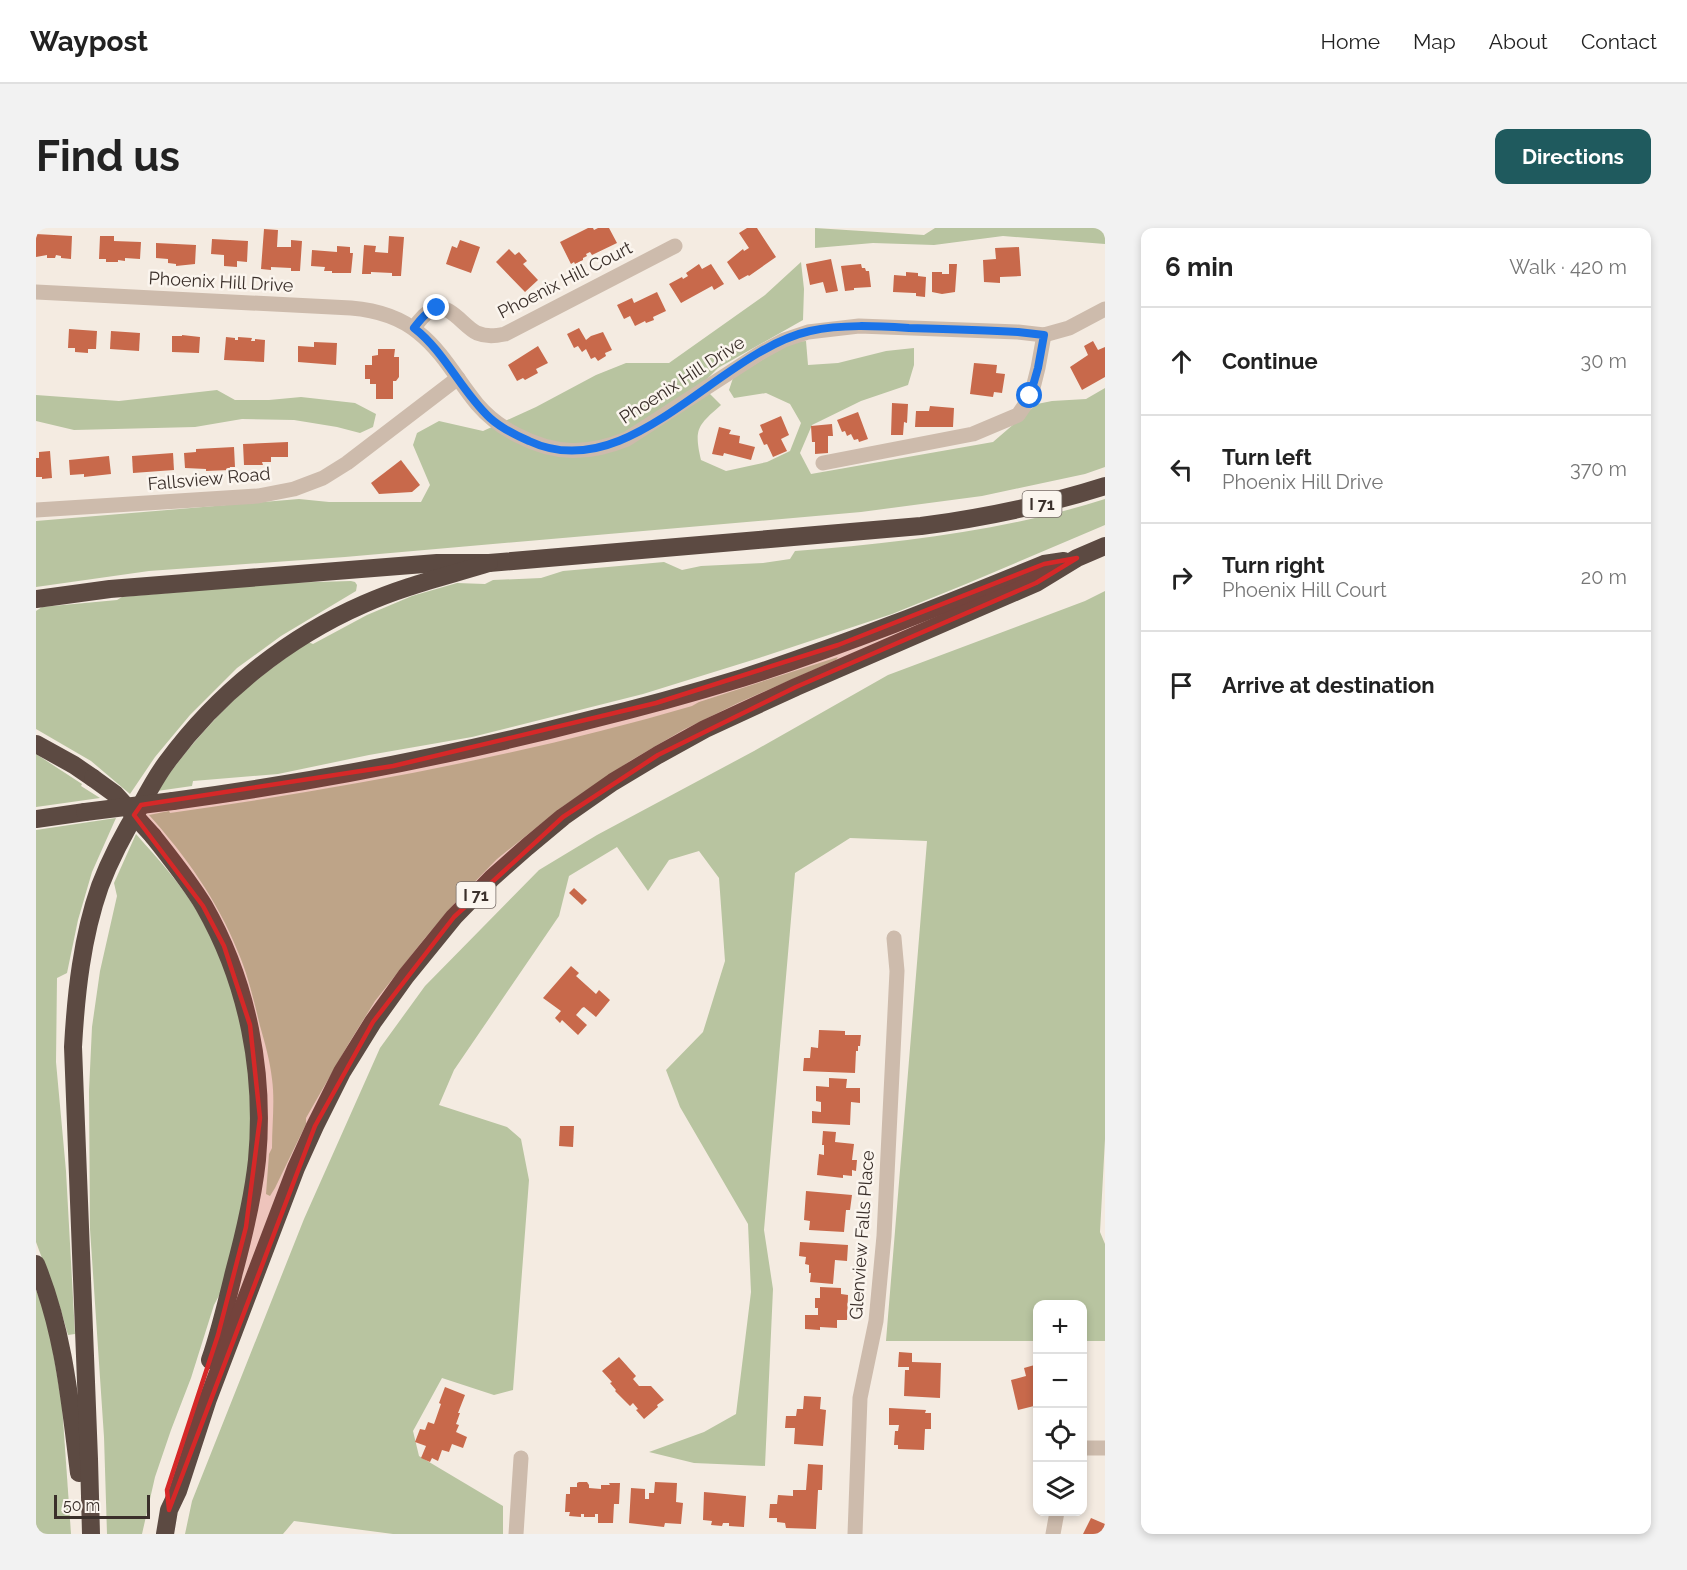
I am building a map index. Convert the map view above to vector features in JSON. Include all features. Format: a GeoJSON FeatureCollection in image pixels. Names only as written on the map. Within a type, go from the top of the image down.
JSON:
{"type":"FeatureCollection","features":[{"type":"Feature","properties":{"kind":"highway","name":"I 71"},"geometry":{"type":"LineString","coordinates":[[89,1534],[89,1459],[73,1047],[80,968],[100,886],[118,843],[165,764],[215,706],[249,674],[322,624],[397,591],[489,563],[921,526],[1017,510],[1105,486]]}},
{"type":"Feature","properties":{"kind":"highway","name":"I 71"},"geometry":{"type":"LineString","coordinates":[[165,1534],[169,1510],[178,1491],[208,1399],[296,1168],[315,1126],[342,1072],[373,1022],[406,976],[454,917],[492,878],[563,817],[613,782],[658,755],[705,729],[796,687],[1036,584],[1077,558],[1105,546]]}},
{"type":"Feature","properties":{"kind":"highway"},"geometry":{"type":"LineString","coordinates":[[36,819],[310,781],[423,760],[516,739],[656,703],[741,678],[914,617],[1044,564],[1077,558]]}},
{"type":"Feature","properties":{"kind":"highway"},"geometry":{"type":"LineString","coordinates":[[36,599],[110,590],[425,564],[489,563]]}},
{"type":"Feature","properties":{"kind":"highway"},"geometry":{"type":"LineString","coordinates":[[36,744],[75,765],[116,794],[181,872],[203,906],[228,956],[250,1025],[258,1082],[260,1118],[257,1161],[246,1227],[218,1335],[167,1490],[169,1510]]}},
{"type":"Feature","properties":{"kind":"highway"},"geometry":{"type":"LineString","coordinates":[[36,1264],[56,1324],[67,1376],[89,1534]]}},
{"type":"Feature","properties":{"kind":"street","name":"Phoenix Hill Court"},"geometry":{"type":"LineString","coordinates":[[414,328],[431,310],[437,308],[450,312],[479,334],[492,337],[505,333],[675,246]]}},
{"type":"Feature","properties":{"kind":"street","name":"Phoenix Hill Drive"},"geometry":{"type":"LineString","coordinates":[[36,292],[366,309],[387,315],[414,328],[433,346],[490,417],[501,426],[531,442],[570,451],[610,446],[627,438],[760,353],[784,339],[808,332],[859,326],[1044,335],[1069,328],[1105,309]]}},
{"type":"Feature","properties":{"kind":"street"},"geometry":{"type":"LineString","coordinates":[[823,463],[973,434],[1018,415],[1030,396],[1044,335]]}},
{"type":"Feature","properties":{"kind":"street","name":"Fallsview Road"},"geometry":{"type":"LineString","coordinates":[[36,510],[258,496],[294,489],[323,478],[347,462],[458,378]]}},
{"type":"Feature","properties":{"kind":"street","name":"Glenview Falls Place"},"geometry":{"type":"LineString","coordinates":[[855,1534],[860,1398],[876,1321],[884,1236],[897,971],[894,938]]}},
{"type":"Feature","properties":{"kind":"street"},"geometry":{"type":"LineString","coordinates":[[1087,1448],[1105,1448]]}},
{"type":"Feature","properties":{"kind":"street"},"geometry":{"type":"LineString","coordinates":[[516,1534],[521,1458]]}},
{"type":"Feature","properties":{"kind":"street"},"geometry":{"type":"LineString","coordinates":[[1053,1534],[1056,1516]]}},
{"type":"Feature","properties":{"kind":"highlighted area"},"geometry":{"type":"Polygon","coordinates":[[[1077,558],[1036,583],[796,687],[658,755],[563,817],[454,917],[373,1022],[315,1126],[169,1510],[167,1490],[218,1335],[246,1227],[260,1118],[250,1025],[224,946],[203,906],[134,815],[141,805],[393,766],[656,703],[838,645],[1044,564],[1077,558]]]}},
{"type":"Feature","properties":{"kind":"green space"},"geometry":{"type":"Polygon","coordinates":[[[815,228],[924,235],[935,228],[1105,228],[1105,244],[1003,236],[934,245],[873,243],[815,248],[815,228]]]}},
{"type":"Feature","properties":{"kind":"green space"},"geometry":{"type":"Polygon","coordinates":[[[801,262],[804,289],[803,320],[718,368],[701,385],[721,405],[702,423],[699,429],[701,460],[726,471],[767,462],[790,451],[801,423],[790,404],[766,393],[734,398],[729,390],[733,378],[791,342],[806,341],[808,365],[838,363],[886,351],[914,348],[914,365],[908,385],[861,401],[812,425],[800,453],[811,474],[993,442],[1037,404],[1086,399],[1105,388],[1105,467],[1085,474],[982,496],[861,512],[345,557],[149,571],[36,587],[36,521],[299,499],[329,502],[421,502],[430,485],[413,445],[417,433],[439,421],[483,431],[536,407],[596,375],[626,363],[669,363],[765,295],[801,262]]]}},
{"type":"Feature","properties":{"kind":"green space"},"geometry":{"type":"Polygon","coordinates":[[[217,390],[235,400],[301,397],[355,403],[376,414],[373,427],[360,433],[294,420],[242,419],[195,427],[74,430],[36,421],[36,395],[119,401],[217,390]]]}},
{"type":"Feature","properties":{"kind":"green space"},"geometry":{"type":"Polygon","coordinates":[[[1105,499],[1105,525],[966,584],[892,614],[643,694],[472,737],[278,774],[193,781],[192,786],[157,791],[212,723],[269,670],[308,642],[313,644],[367,615],[412,596],[457,583],[485,584],[493,580],[541,578],[563,571],[664,562],[682,570],[701,566],[763,563],[790,559],[795,551],[952,534],[1029,520],[1105,499]]]}},
{"type":"Feature","properties":{"kind":"green space"},"geometry":{"type":"Polygon","coordinates":[[[351,581],[357,585],[356,591],[281,636],[237,668],[190,715],[155,757],[130,794],[91,761],[36,729],[36,611],[42,607],[117,600],[122,597],[280,583],[351,581]]]}},
{"type":"Feature","properties":{"kind":"green space"},"geometry":{"type":"Polygon","coordinates":[[[1105,591],[1105,1139],[1100,1232],[1105,1244],[1105,1341],[1087,1341],[1087,1300],[1033,1300],[1033,1341],[886,1341],[927,841],[850,838],[795,873],[764,1230],[773,1289],[765,1466],[694,1463],[649,1452],[704,1432],[736,1414],[751,1292],[748,1224],[680,1107],[666,1070],[703,1032],[725,961],[719,878],[699,851],[669,860],[648,891],[617,847],[569,876],[559,916],[454,1070],[439,1105],[507,1127],[521,1139],[529,1180],[513,1390],[494,1395],[442,1378],[413,1431],[419,1456],[503,1506],[503,1534],[393,1534],[294,1521],[283,1534],[185,1534],[192,1501],[304,1219],[380,1048],[425,986],[539,870],[597,835],[754,751],[888,675],[1085,601],[1105,591]]]}},
{"type":"Feature","properties":{"kind":"green space"},"geometry":{"type":"Polygon","coordinates":[[[838,657],[836,660],[683,730],[630,761],[562,807],[497,859],[460,897],[375,1001],[306,1118],[306,1124],[275,1188],[270,1196],[266,1194],[269,1154],[272,1148],[273,1087],[267,1052],[248,979],[230,933],[211,897],[188,862],[149,815],[302,793],[498,755],[692,706],[838,657]]]}},
{"type":"Feature","properties":{"kind":"green space"},"geometry":{"type":"Polygon","coordinates":[[[36,754],[82,784],[81,786],[100,798],[36,807],[36,754]]]}},
{"type":"Feature","properties":{"kind":"green space"},"geometry":{"type":"Polygon","coordinates":[[[116,818],[92,872],[78,920],[67,973],[57,978],[56,1062],[66,1171],[75,1334],[68,1335],[36,1242],[36,830],[116,818]]]}},
{"type":"Feature","properties":{"kind":"green space"},"geometry":{"type":"Polygon","coordinates":[[[136,834],[184,892],[214,943],[227,975],[245,1044],[252,1115],[244,1196],[222,1290],[214,1305],[191,1378],[155,1477],[142,1534],[107,1534],[104,1437],[90,1229],[89,1091],[92,1027],[100,971],[117,896],[114,883],[136,834]]]}},
{"type":"Feature","properties":{"kind":"green space"},"geometry":{"type":"Polygon","coordinates":[[[36,1290],[47,1316],[62,1405],[71,1534],[36,1534],[36,1290]]]}},
{"type":"Feature","properties":{"kind":"building"},"geometry":{"type":"Polygon","coordinates":[[[588,228],[594,230],[609,228],[617,243],[592,255],[590,252],[583,260],[571,264],[560,242],[588,228]]]}},
{"type":"Feature","properties":{"kind":"building"},"geometry":{"type":"Polygon","coordinates":[[[747,228],[757,228],[776,257],[749,276],[739,280],[727,262],[743,249],[744,251],[749,248],[739,233],[747,228]]]}},
{"type":"Feature","properties":{"kind":"building"},"geometry":{"type":"Polygon","coordinates":[[[264,229],[278,230],[277,247],[291,247],[291,240],[302,241],[300,271],[291,271],[291,268],[261,269],[264,229]]]}},
{"type":"Feature","properties":{"kind":"building"},"geometry":{"type":"Polygon","coordinates":[[[36,234],[72,236],[71,259],[56,255],[55,258],[47,258],[47,255],[36,257],[36,234]]]}},
{"type":"Feature","properties":{"kind":"building"},"geometry":{"type":"Polygon","coordinates":[[[100,236],[114,236],[114,241],[141,242],[140,259],[125,258],[125,261],[106,262],[106,259],[99,259],[100,236]]]}},
{"type":"Feature","properties":{"kind":"building"},"geometry":{"type":"Polygon","coordinates":[[[389,236],[404,237],[401,276],[392,276],[392,273],[362,274],[364,245],[376,246],[375,252],[388,253],[389,236]]]}},
{"type":"Feature","properties":{"kind":"building"},"geometry":{"type":"Polygon","coordinates":[[[212,239],[248,241],[247,262],[237,261],[237,267],[224,266],[224,255],[211,254],[212,239]]]}},
{"type":"Feature","properties":{"kind":"building"},"geometry":{"type":"Polygon","coordinates":[[[460,240],[480,247],[471,273],[446,264],[452,246],[457,248],[460,240]]]}},
{"type":"Feature","properties":{"kind":"building"},"geometry":{"type":"Polygon","coordinates":[[[156,243],[196,245],[195,264],[176,266],[176,264],[168,263],[168,259],[156,258],[156,243]]]}},
{"type":"Feature","properties":{"kind":"building"},"geometry":{"type":"Polygon","coordinates":[[[337,246],[350,247],[350,253],[353,253],[351,273],[332,273],[332,271],[324,271],[325,267],[311,266],[312,250],[337,252],[337,246]]]}},
{"type":"Feature","properties":{"kind":"building"},"geometry":{"type":"Polygon","coordinates":[[[1019,247],[1021,276],[1000,277],[1000,283],[984,282],[983,260],[996,259],[995,248],[1019,247]]]}},
{"type":"Feature","properties":{"kind":"building"},"geometry":{"type":"Polygon","coordinates":[[[509,249],[515,255],[519,252],[527,261],[523,264],[538,280],[525,292],[496,262],[509,249]]]}},
{"type":"Feature","properties":{"kind":"building"},"geometry":{"type":"Polygon","coordinates":[[[831,259],[838,291],[826,293],[823,282],[810,285],[806,264],[831,259]]]}},
{"type":"Feature","properties":{"kind":"building"},"geometry":{"type":"Polygon","coordinates":[[[699,264],[702,269],[711,264],[724,284],[714,290],[712,286],[681,303],[669,284],[688,276],[686,273],[699,264]]]}},
{"type":"Feature","properties":{"kind":"building"},"geometry":{"type":"Polygon","coordinates":[[[861,264],[862,268],[869,271],[871,287],[845,291],[841,266],[861,264]]]}},
{"type":"Feature","properties":{"kind":"building"},"geometry":{"type":"Polygon","coordinates":[[[949,264],[957,264],[955,292],[942,294],[932,292],[932,272],[949,274],[949,264]]]}},
{"type":"Feature","properties":{"kind":"building"},"geometry":{"type":"Polygon","coordinates":[[[906,272],[918,273],[918,276],[926,277],[925,297],[916,296],[916,293],[893,292],[894,275],[906,276],[906,272]]]}},
{"type":"Feature","properties":{"kind":"building"},"geometry":{"type":"Polygon","coordinates":[[[657,292],[666,311],[653,317],[654,320],[635,326],[630,316],[624,319],[617,305],[632,298],[634,303],[657,292]]]}},
{"type":"Feature","properties":{"kind":"building"},"geometry":{"type":"Polygon","coordinates":[[[579,328],[586,340],[603,332],[612,350],[605,353],[606,356],[598,361],[595,357],[591,359],[586,349],[582,352],[578,346],[574,348],[567,334],[579,328]]]}},
{"type":"Feature","properties":{"kind":"building"},"geometry":{"type":"Polygon","coordinates":[[[69,329],[97,331],[96,349],[88,349],[88,353],[75,352],[75,348],[68,348],[69,329]]]}},
{"type":"Feature","properties":{"kind":"building"},"geometry":{"type":"Polygon","coordinates":[[[111,331],[140,333],[139,351],[110,349],[111,331]]]}},
{"type":"Feature","properties":{"kind":"building"},"geometry":{"type":"Polygon","coordinates":[[[172,336],[200,337],[199,353],[172,352],[172,336]]]}},
{"type":"Feature","properties":{"kind":"building"},"geometry":{"type":"Polygon","coordinates":[[[226,337],[235,338],[235,340],[238,340],[238,337],[252,338],[251,341],[265,340],[264,362],[224,360],[226,337]]]}},
{"type":"Feature","properties":{"kind":"building"},"geometry":{"type":"Polygon","coordinates":[[[1093,341],[1098,350],[1105,347],[1105,377],[1082,390],[1070,367],[1088,355],[1084,346],[1093,341]]]}},
{"type":"Feature","properties":{"kind":"building"},"geometry":{"type":"Polygon","coordinates":[[[314,342],[337,343],[336,365],[298,362],[298,346],[314,347],[314,342]]]}},
{"type":"Feature","properties":{"kind":"building"},"geometry":{"type":"Polygon","coordinates":[[[538,346],[548,363],[536,369],[538,373],[525,380],[523,378],[517,381],[508,365],[538,346]]]}},
{"type":"Feature","properties":{"kind":"building"},"geometry":{"type":"Polygon","coordinates":[[[378,349],[395,349],[394,357],[399,357],[399,377],[393,381],[393,399],[376,399],[376,384],[370,384],[370,379],[365,379],[365,365],[372,365],[372,356],[378,355],[378,349]]]}},
{"type":"Feature","properties":{"kind":"building"},"geometry":{"type":"Polygon","coordinates":[[[974,363],[997,365],[996,373],[1005,374],[1002,393],[994,392],[993,397],[970,394],[974,363]]]}},
{"type":"Feature","properties":{"kind":"building"},"geometry":{"type":"Polygon","coordinates":[[[892,403],[908,404],[907,423],[904,422],[903,435],[891,435],[892,403]]]}},
{"type":"Feature","properties":{"kind":"building"},"geometry":{"type":"Polygon","coordinates":[[[930,406],[954,408],[953,427],[915,427],[916,411],[929,411],[930,406]]]}},
{"type":"Feature","properties":{"kind":"building"},"geometry":{"type":"Polygon","coordinates":[[[858,412],[868,439],[859,442],[858,439],[854,440],[851,434],[847,436],[845,431],[842,432],[837,420],[858,412]]]}},
{"type":"Feature","properties":{"kind":"building"},"geometry":{"type":"Polygon","coordinates":[[[781,416],[789,435],[781,439],[787,451],[773,457],[759,434],[763,432],[760,425],[781,416]]]}},
{"type":"Feature","properties":{"kind":"building"},"geometry":{"type":"Polygon","coordinates":[[[832,424],[833,436],[828,436],[828,453],[815,454],[811,426],[832,424]]]}},
{"type":"Feature","properties":{"kind":"building"},"geometry":{"type":"Polygon","coordinates":[[[719,427],[731,430],[729,434],[740,436],[739,443],[755,447],[751,460],[724,453],[723,456],[712,454],[719,427]]]}},
{"type":"Feature","properties":{"kind":"building"},"geometry":{"type":"Polygon","coordinates":[[[288,442],[288,457],[271,457],[271,462],[262,462],[263,465],[244,465],[243,444],[288,442]]]}},
{"type":"Feature","properties":{"kind":"building"},"geometry":{"type":"Polygon","coordinates":[[[234,447],[235,467],[230,467],[230,470],[206,471],[206,469],[185,468],[184,453],[196,452],[196,449],[234,447]]]}},
{"type":"Feature","properties":{"kind":"building"},"geometry":{"type":"Polygon","coordinates":[[[50,451],[52,478],[36,477],[36,458],[39,458],[39,452],[50,451]]]}},
{"type":"Feature","properties":{"kind":"building"},"geometry":{"type":"Polygon","coordinates":[[[173,453],[174,470],[133,473],[132,456],[173,453]]]}},
{"type":"Feature","properties":{"kind":"building"},"geometry":{"type":"Polygon","coordinates":[[[109,456],[111,474],[84,477],[84,474],[70,475],[69,460],[109,456]]]}},
{"type":"Feature","properties":{"kind":"building"},"geometry":{"type":"Polygon","coordinates":[[[401,460],[420,485],[412,492],[379,494],[371,483],[401,460]]]}},
{"type":"Feature","properties":{"kind":"building"},"geometry":{"type":"Polygon","coordinates":[[[574,888],[587,900],[582,905],[569,893],[574,888]]]}},
{"type":"Feature","properties":{"kind":"building"},"geometry":{"type":"Polygon","coordinates":[[[571,966],[579,973],[576,976],[596,994],[599,990],[610,1000],[596,1017],[584,1007],[582,1008],[576,1015],[587,1025],[578,1035],[562,1020],[560,1023],[555,1018],[561,1011],[543,998],[571,966]]]}},
{"type":"Feature","properties":{"kind":"building"},"geometry":{"type":"Polygon","coordinates":[[[819,1030],[845,1031],[845,1035],[861,1035],[860,1046],[856,1051],[855,1073],[803,1071],[804,1058],[810,1058],[811,1047],[818,1048],[819,1030]]]}},
{"type":"Feature","properties":{"kind":"building"},"geometry":{"type":"Polygon","coordinates":[[[829,1078],[847,1079],[846,1088],[860,1088],[860,1103],[851,1102],[850,1125],[812,1123],[812,1111],[821,1112],[821,1102],[816,1101],[816,1086],[829,1087],[829,1078]]]}},
{"type":"Feature","properties":{"kind":"building"},"geometry":{"type":"Polygon","coordinates":[[[560,1126],[574,1126],[573,1147],[559,1146],[560,1126]]]}},
{"type":"Feature","properties":{"kind":"building"},"geometry":{"type":"Polygon","coordinates":[[[823,1131],[836,1132],[835,1142],[854,1144],[852,1160],[857,1160],[856,1171],[852,1170],[852,1176],[843,1175],[843,1178],[817,1175],[819,1154],[824,1155],[823,1131]]]}},
{"type":"Feature","properties":{"kind":"building"},"geometry":{"type":"Polygon","coordinates":[[[806,1191],[852,1195],[850,1210],[846,1210],[844,1232],[809,1230],[810,1221],[804,1220],[806,1191]]]}},
{"type":"Feature","properties":{"kind":"building"},"geometry":{"type":"Polygon","coordinates":[[[800,1242],[848,1245],[847,1261],[835,1260],[833,1284],[810,1282],[811,1273],[809,1273],[809,1265],[805,1264],[806,1257],[799,1256],[800,1242]]]}},
{"type":"Feature","properties":{"kind":"building"},"geometry":{"type":"Polygon","coordinates":[[[820,1287],[841,1288],[841,1294],[848,1295],[847,1320],[837,1320],[837,1328],[805,1329],[805,1315],[818,1315],[815,1298],[820,1298],[820,1287]]]}},
{"type":"Feature","properties":{"kind":"building"},"geometry":{"type":"Polygon","coordinates":[[[899,1352],[912,1353],[912,1362],[941,1363],[940,1398],[904,1396],[905,1370],[909,1370],[909,1367],[898,1367],[899,1352]]]}},
{"type":"Feature","properties":{"kind":"building"},"geometry":{"type":"Polygon","coordinates":[[[619,1357],[636,1376],[633,1379],[639,1386],[651,1386],[664,1400],[644,1419],[633,1403],[630,1406],[615,1391],[610,1383],[612,1382],[602,1371],[619,1357]]]}},
{"type":"Feature","properties":{"kind":"building"},"geometry":{"type":"Polygon","coordinates":[[[1033,1365],[1033,1406],[1018,1410],[1011,1380],[1026,1376],[1024,1368],[1033,1365]]]}},
{"type":"Feature","properties":{"kind":"building"},"geometry":{"type":"Polygon","coordinates":[[[445,1387],[465,1395],[458,1413],[460,1413],[456,1424],[459,1425],[456,1432],[467,1437],[463,1448],[452,1444],[449,1452],[442,1450],[438,1461],[432,1458],[430,1462],[421,1458],[426,1446],[415,1442],[420,1429],[425,1430],[428,1422],[434,1424],[445,1387]]]}},
{"type":"Feature","properties":{"kind":"building"},"geometry":{"type":"Polygon","coordinates":[[[804,1396],[821,1397],[820,1409],[826,1410],[823,1446],[794,1444],[795,1428],[785,1428],[786,1416],[796,1416],[797,1409],[803,1409],[804,1396]]]}},
{"type":"Feature","properties":{"kind":"building"},"geometry":{"type":"Polygon","coordinates":[[[889,1408],[926,1410],[925,1413],[931,1413],[931,1429],[925,1429],[924,1450],[898,1449],[898,1445],[894,1445],[895,1431],[898,1431],[899,1425],[889,1425],[889,1408]]]}},
{"type":"Feature","properties":{"kind":"building"},"geometry":{"type":"Polygon","coordinates":[[[808,1464],[823,1465],[822,1490],[818,1490],[816,1529],[786,1528],[785,1523],[777,1522],[777,1518],[769,1518],[770,1504],[777,1504],[778,1495],[793,1496],[793,1490],[806,1490],[808,1464]]]}},
{"type":"Feature","properties":{"kind":"building"},"geometry":{"type":"Polygon","coordinates":[[[579,1482],[587,1482],[589,1488],[601,1489],[601,1485],[620,1483],[619,1504],[614,1504],[613,1523],[598,1523],[598,1514],[595,1514],[595,1517],[584,1517],[584,1514],[581,1514],[581,1517],[569,1516],[570,1512],[565,1512],[566,1494],[570,1494],[570,1487],[577,1487],[579,1482]]]}},
{"type":"Feature","properties":{"kind":"building"},"geometry":{"type":"Polygon","coordinates":[[[655,1482],[677,1483],[676,1502],[683,1503],[681,1524],[665,1523],[664,1527],[629,1523],[631,1488],[645,1489],[645,1499],[649,1499],[649,1493],[654,1493],[655,1482]]]}},
{"type":"Feature","properties":{"kind":"building"},"geometry":{"type":"Polygon","coordinates":[[[704,1492],[746,1496],[744,1527],[729,1526],[729,1523],[723,1523],[722,1526],[711,1525],[712,1521],[703,1520],[704,1492]]]}},
{"type":"Feature","properties":{"kind":"building"},"geometry":{"type":"Polygon","coordinates":[[[1091,1518],[1105,1524],[1105,1534],[1083,1534],[1091,1518]]]}},
{"type":"Feature","properties":{"kind":"route"},"geometry":{"type":"LineString","coordinates":[[437,308],[431,310],[414,328],[433,346],[490,417],[501,426],[531,442],[549,448],[570,451],[610,446],[672,411],[784,339],[827,328],[859,326],[1044,335],[1030,396]]}}]}
